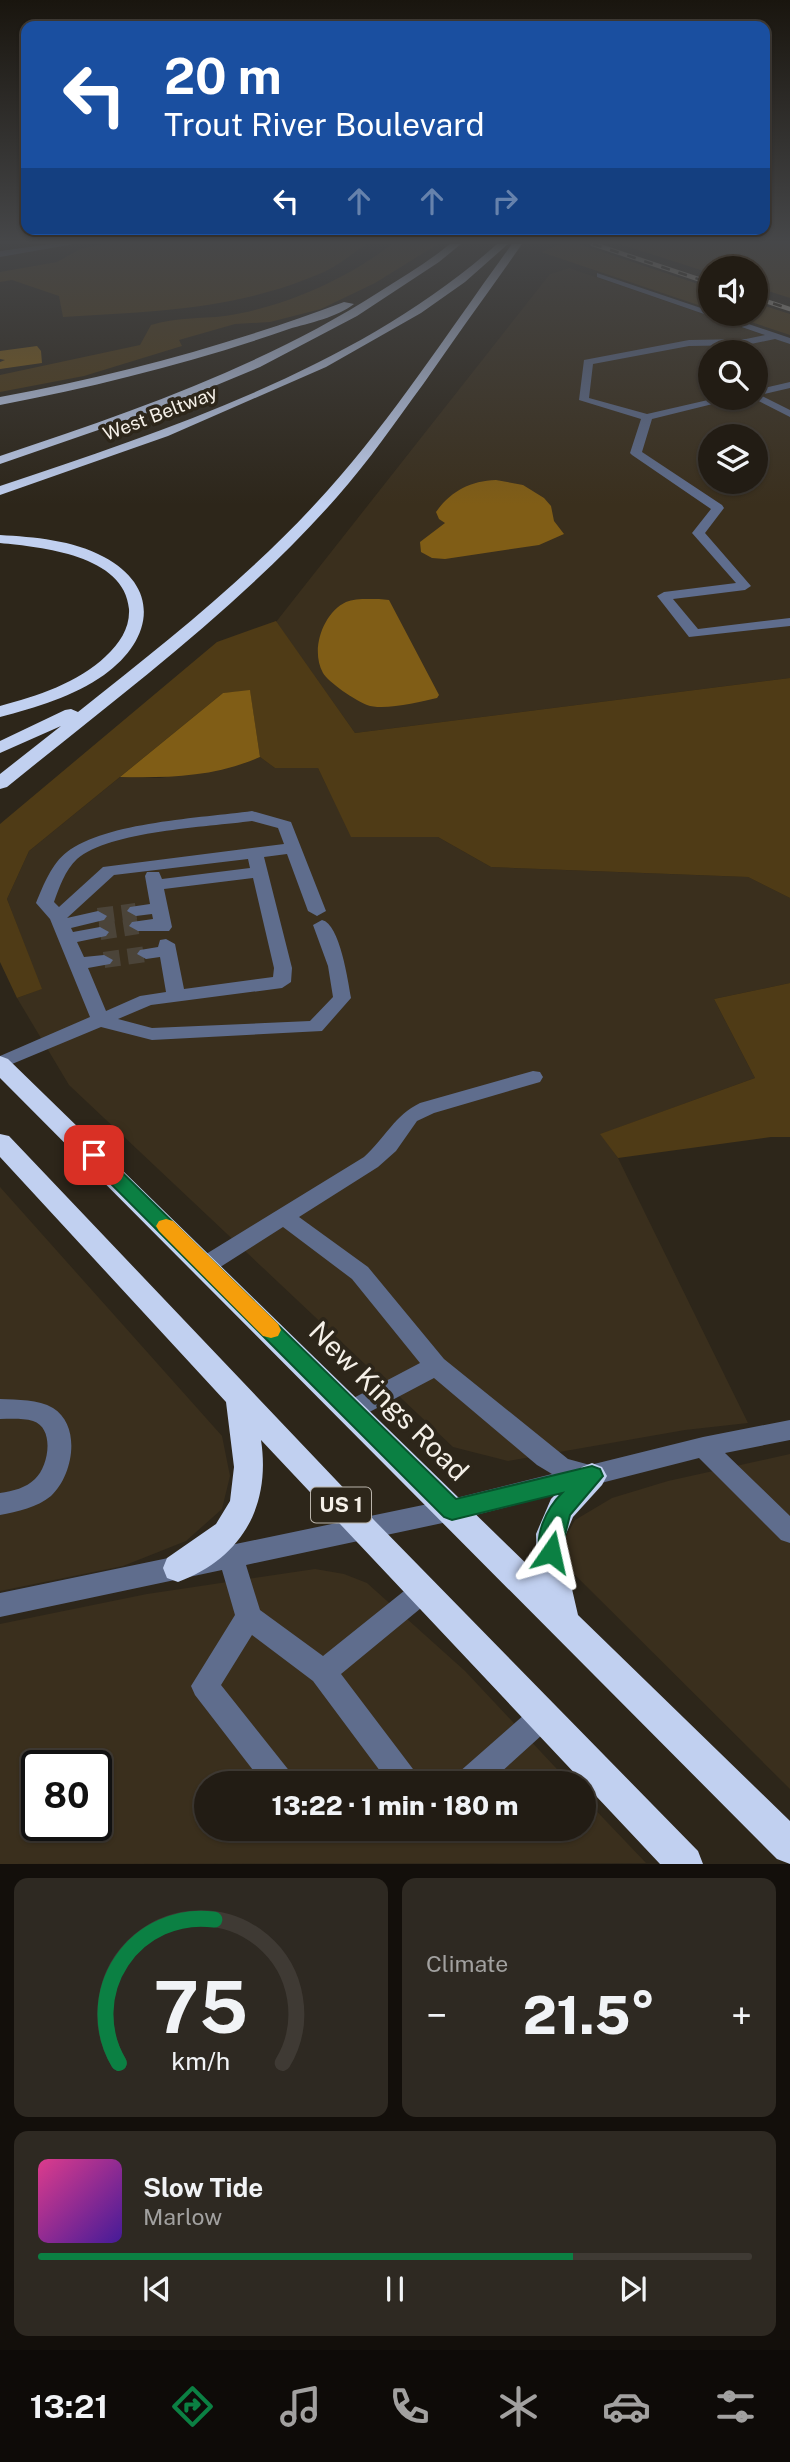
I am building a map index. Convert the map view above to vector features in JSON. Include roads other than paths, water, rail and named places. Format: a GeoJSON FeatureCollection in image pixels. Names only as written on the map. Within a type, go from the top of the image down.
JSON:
{"type":"FeatureCollection","features":[{"type":"Feature","properties":{"kind":"highway"},"geometry":{"type":"LineString","coordinates":[[0,401],[125,376],[217,351],[277,331]]}},
{"type":"Feature","properties":{"kind":"highway","name":"West Beltway"},"geometry":{"type":"LineString","coordinates":[[0,460],[110,424],[215,382],[320,331]]}},
{"type":"Feature","properties":{"kind":"highway","name":"West Beltway"},"geometry":{"type":"LineString","coordinates":[[0,491],[135,444],[282,384],[386,331]]}},
{"type":"Feature","properties":{"kind":"highway"},"geometry":{"type":"LineString","coordinates":[[0,783],[169,648],[245,581],[334,492],[387,425],[455,331]]}},
{"type":"Feature","properties":{"kind":"highway"},"geometry":{"type":"LineString","coordinates":[[0,539],[49,544],[77,551],[106,564],[131,587],[138,610],[135,627],[122,649],[102,667],[57,692],[0,712]]}},
{"type":"Feature","properties":{"kind":"highway"},"geometry":{"type":"LineString","coordinates":[[0,748],[100,701]]}},
{"type":"Feature","properties":{"kind":"highway","name":"New Kings Road"},"geometry":{"type":"LineString","coordinates":[[0,1063],[790,1846]]}},
{"type":"Feature","properties":{"kind":"highway","name":"US 1"},"geometry":{"type":"LineString","coordinates":[[0,1142],[363,1529],[685,1864]]}},
{"type":"Feature","properties":{"kind":"highway"},"geometry":{"type":"LineString","coordinates":[[178,1568],[227,1533],[247,1497],[250,1456],[239,1396]]}},
{"type":"Feature","properties":{"kind":"highway"},"geometry":{"type":"LineString","coordinates":[[565,1622],[550,1568],[551,1535],[560,1510],[592,1476]]}},
{"type":"Feature","properties":{"kind":"street"},"geometry":{"type":"LineString","coordinates":[[762,331],[790,341]]}},
{"type":"Feature","properties":{"kind":"street"},"geometry":{"type":"LineString","coordinates":[[698,406],[647,417],[584,400],[588,362],[689,343],[746,342],[777,336]]}},
{"type":"Feature","properties":{"kind":"street"},"geometry":{"type":"LineString","coordinates":[[768,391],[790,385]]}},
{"type":"Feature","properties":{"kind":"street"},"geometry":{"type":"LineString","coordinates":[[768,402],[790,414]]}},
{"type":"Feature","properties":{"kind":"street"},"geometry":{"type":"LineString","coordinates":[[647,417],[636,453],[718,508],[698,533],[745,586],[664,596],[694,634],[790,622]]}},
{"type":"Feature","properties":{"kind":"street"},"geometry":{"type":"LineString","coordinates":[[253,816],[285,825],[337,966],[342,999],[315,1027],[152,1034],[101,1021],[62,927],[45,903],[53,882],[71,856],[108,836],[253,816]]}},
{"type":"Feature","properties":{"kind":"street"},"geometry":{"type":"LineString","coordinates":[[62,927],[109,871],[294,848]]}},
{"type":"Feature","properties":{"kind":"street"},"geometry":{"type":"LineString","coordinates":[[0,1063],[147,1000],[282,982],[283,968],[254,853]]}},
{"type":"Feature","properties":{"kind":"street"},"geometry":{"type":"LineString","coordinates":[[150,866],[176,996]]}},
{"type":"Feature","properties":{"kind":"street"},"geometry":{"type":"LineString","coordinates":[[155,885],[259,872]]}},
{"type":"Feature","properties":{"kind":"street"},"geometry":{"type":"LineString","coordinates":[[137,919],[164,931]]}},
{"type":"Feature","properties":{"kind":"street"},"geometry":{"type":"LineString","coordinates":[[62,927],[99,924]]}},
{"type":"Feature","properties":{"kind":"street"},"geometry":{"type":"LineString","coordinates":[[146,954],[164,931]]}},
{"type":"Feature","properties":{"kind":"street"},"geometry":{"type":"LineString","coordinates":[[77,964],[104,960]]}},
{"type":"Feature","properties":{"kind":"street"},"geometry":{"type":"LineString","coordinates":[[206,1265],[371,1163],[389,1146],[410,1116],[427,1108],[533,1077]]}},
{"type":"Feature","properties":{"kind":"street"},"geometry":{"type":"LineString","coordinates":[[284,1217],[360,1273],[436,1366],[546,1458],[562,1468],[592,1476]]}},
{"type":"Feature","properties":{"kind":"street"},"geometry":{"type":"LineString","coordinates":[[352,1410],[436,1366]]}},
{"type":"Feature","properties":{"kind":"street"},"geometry":{"type":"LineString","coordinates":[[0,1409],[43,1414],[57,1428],[60,1454],[48,1483],[20,1501],[0,1504]]}},
{"type":"Feature","properties":{"kind":"street"},"geometry":{"type":"LineString","coordinates":[[0,1605],[452,1510],[703,1447],[790,1430]]}},
{"type":"Feature","properties":{"kind":"street"},"geometry":{"type":"LineString","coordinates":[[703,1447],[790,1532]]}},
{"type":"Feature","properties":{"kind":"street"},"geometry":{"type":"LineString","coordinates":[[231,1557],[249,1617],[323,1672],[396,1771]]}},
{"type":"Feature","properties":{"kind":"street"},"geometry":{"type":"LineString","coordinates":[[323,1672],[423,1591]]}},
{"type":"Feature","properties":{"kind":"street"},"geometry":{"type":"LineString","coordinates":[[249,1617],[205,1686],[272,1771]]}},
{"type":"Feature","properties":{"kind":"street"},"geometry":{"type":"LineString","coordinates":[[481,1771],[543,1716]]}},
{"type":"Feature","properties":{"kind":"tunnel"},"geometry":{"type":"LineString","coordinates":[[98,916],[136,911]]}},
{"type":"Feature","properties":{"kind":"tunnel"},"geometry":{"type":"LineString","coordinates":[[100,932],[138,926]]}},
{"type":"Feature","properties":{"kind":"tunnel"},"geometry":{"type":"LineString","coordinates":[[104,960],[146,954]]}}]}
